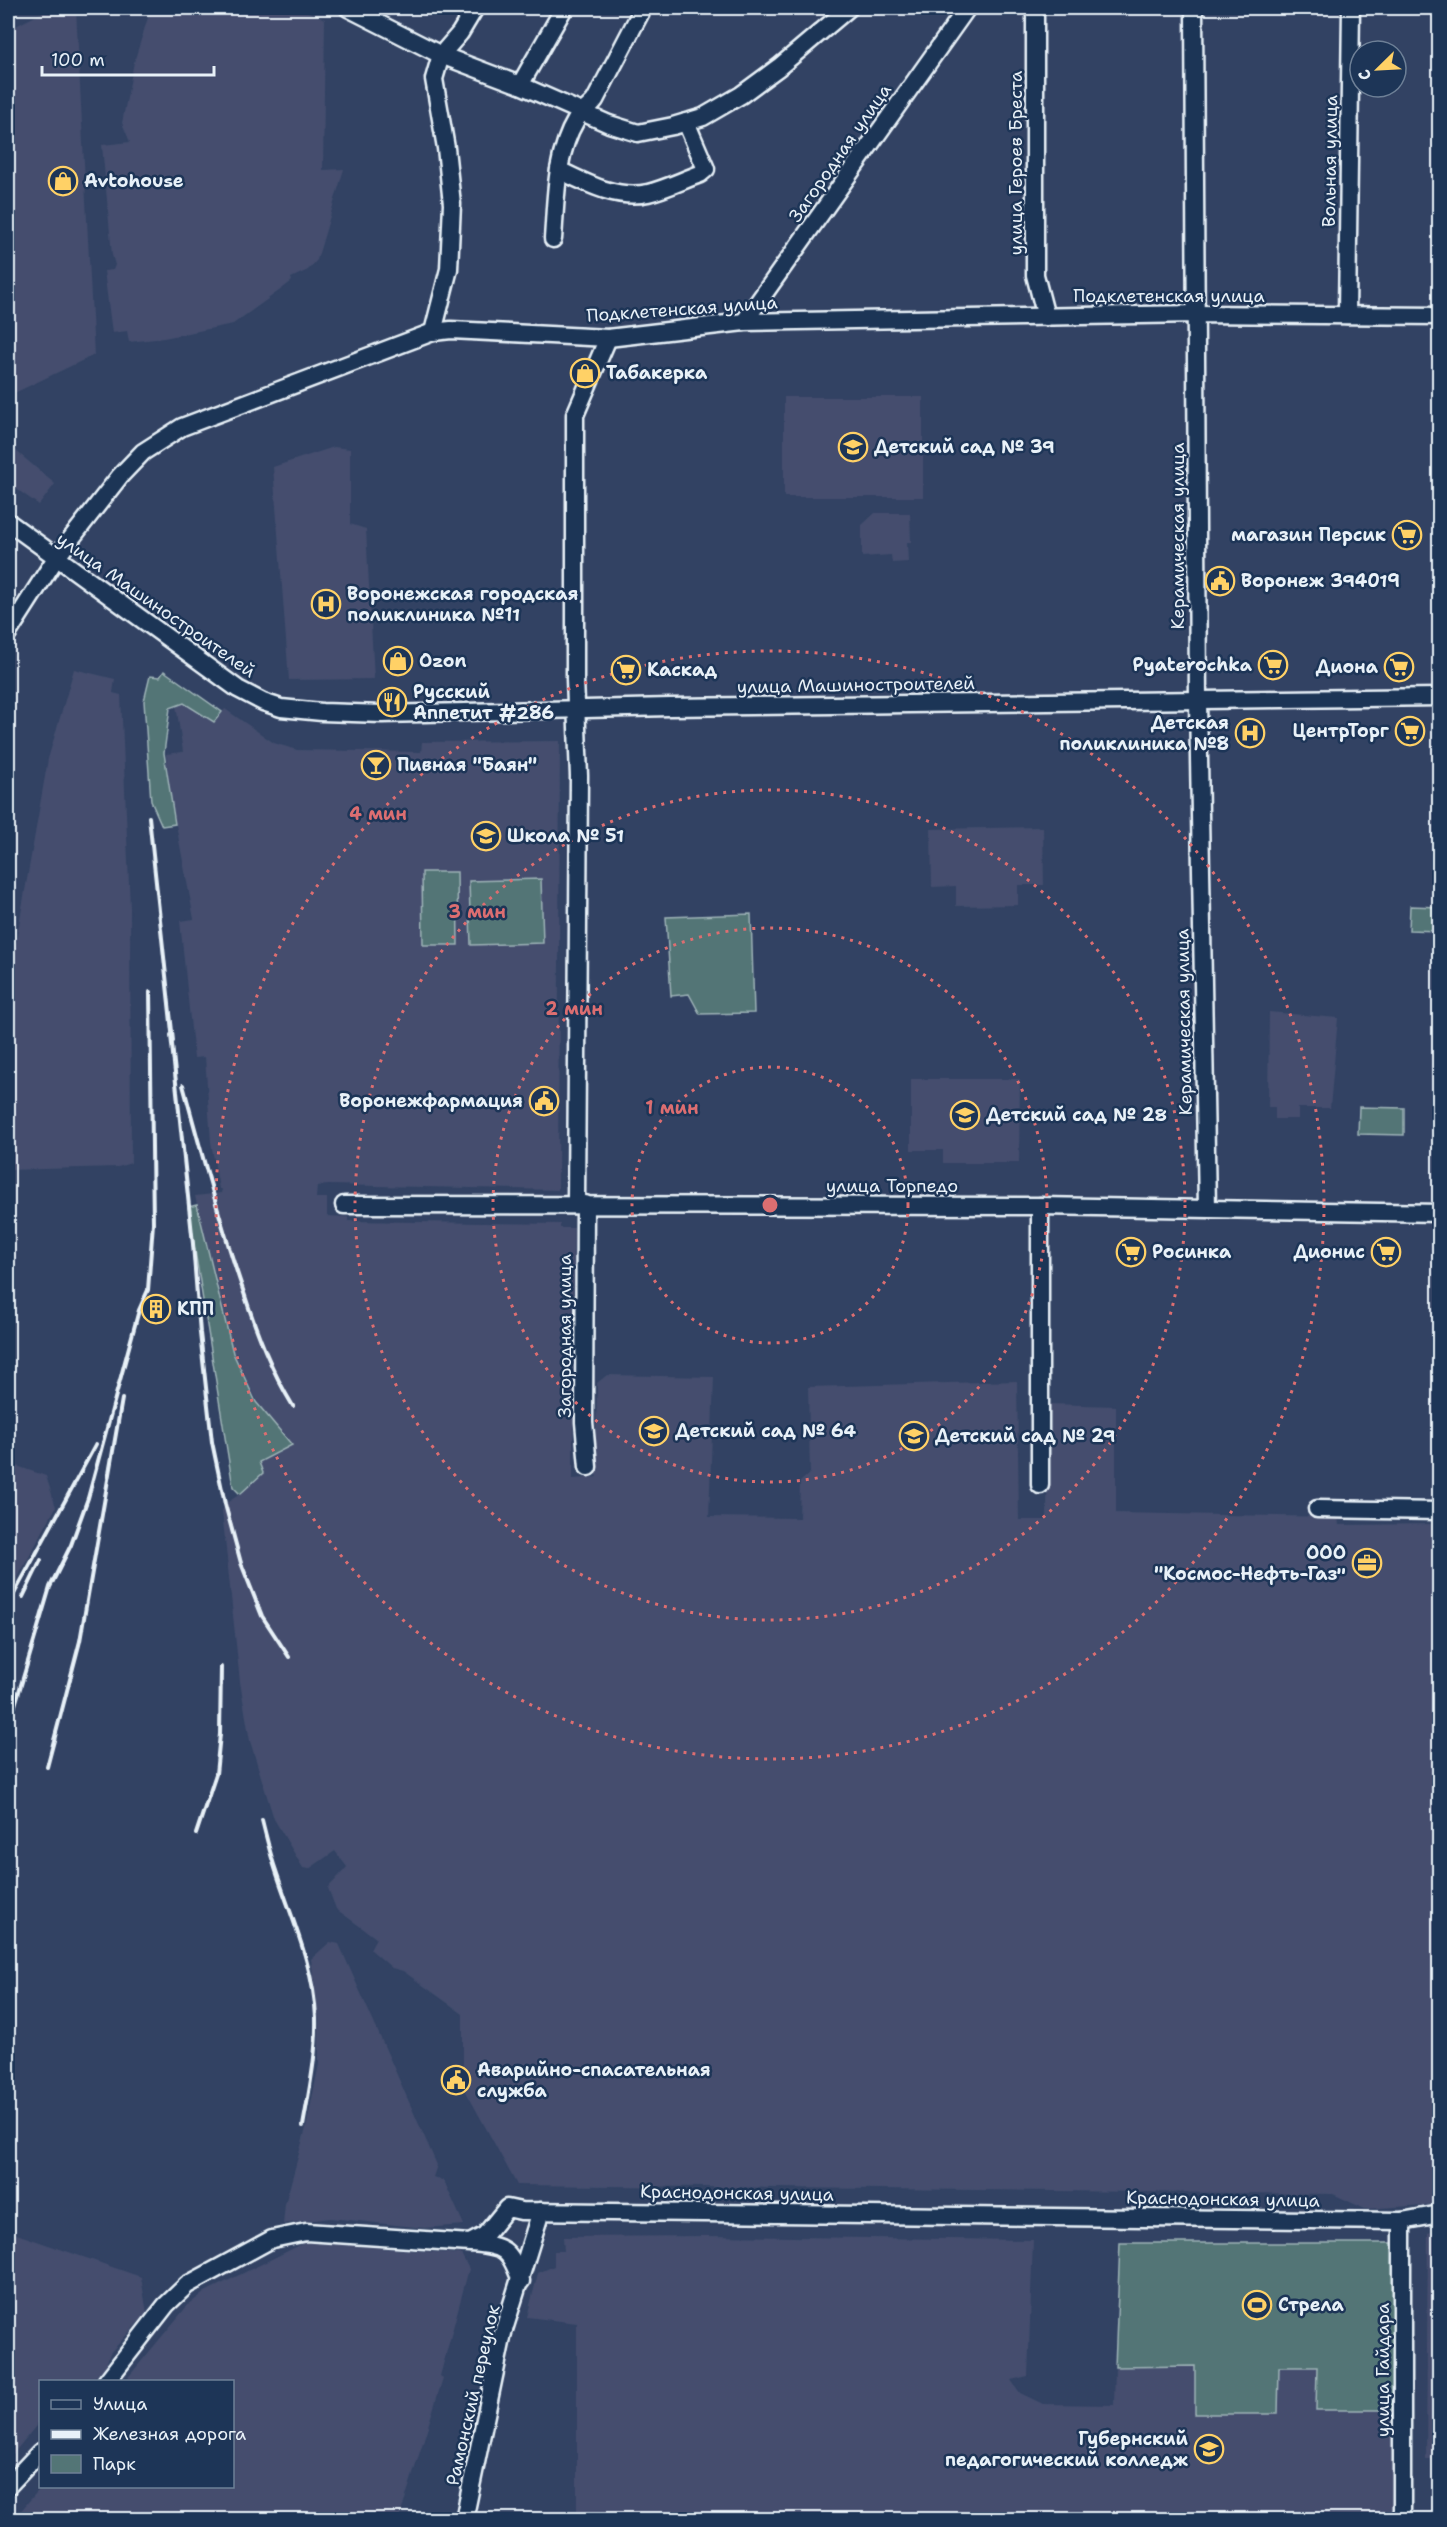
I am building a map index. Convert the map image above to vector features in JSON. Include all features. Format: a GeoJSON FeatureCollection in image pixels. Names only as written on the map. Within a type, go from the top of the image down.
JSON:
{"type":"FeatureCollection","features":[{"type":"Feature","properties":{"kind":"street"},"geometry":{"type":"LineString","coordinates":[[348,8],[441,55],[520,85],[581,113],[638,133],[703,117],[741,95],[779,67],[849,8]]}},
{"type":"Feature","properties":{"kind":"street"},"geometry":{"type":"LineString","coordinates":[[433,332],[449,269],[452,204],[446,148],[434,79],[441,55],[460,33],[475,8]]}},
{"type":"Feature","properties":{"kind":"street"},"geometry":{"type":"LineString","coordinates":[[520,85],[564,8]]}},
{"type":"Feature","properties":{"kind":"street"},"geometry":{"type":"LineString","coordinates":[[553,239],[559,170],[568,138],[581,113],[589,109],[595,100],[643,8]]}},
{"type":"Feature","properties":{"kind":"street","name":"Загородная улица"},"geometry":{"type":"LineString","coordinates":[[744,322],[968,8]]}},
{"type":"Feature","properties":{"kind":"street","name":"улица Героев Бреста"},"geometry":{"type":"LineString","coordinates":[[1035,8],[1035,275],[1046,316]]}},
{"type":"Feature","properties":{"kind":"street","name":"Керамическая улица"},"geometry":{"type":"LineString","coordinates":[[1194,8],[1198,701],[1207,1208]]}},
{"type":"Feature","properties":{"kind":"street","name":"Вольная улица"},"geometry":{"type":"LineString","coordinates":[[1347,315],[1351,8]]}},
{"type":"Feature","properties":{"kind":"street"},"geometry":{"type":"LineString","coordinates":[[559,170],[598,188],[626,194],[647,193],[700,174],[706,169],[704,160],[686,122]]}},
{"type":"Feature","properties":{"kind":"street","name":"Подклетенская улица"},"geometry":{"type":"LineString","coordinates":[[8,633],[56,558],[120,476],[143,452],[182,426],[433,332],[451,330],[608,338],[744,322],[1197,314],[1440,316]]}},
{"type":"Feature","properties":{"kind":"street","name":"Загородная улица"},"geometry":{"type":"LineString","coordinates":[[588,1467],[584,1422],[580,1204],[579,788],[576,709],[574,415],[608,338]]}},
{"type":"Feature","properties":{"kind":"street","name":"улица Машиностроителей"},"geometry":{"type":"LineString","coordinates":[[8,522],[238,689],[279,707],[322,712],[382,714],[576,709],[1440,697]]}},
{"type":"Feature","properties":{"kind":"street","name":"улица Торпедо"},"geometry":{"type":"LineString","coordinates":[[344,1205],[1040,1206],[1440,1213]]}},
{"type":"Feature","properties":{"kind":"street"},"geometry":{"type":"LineString","coordinates":[[1040,1206],[1040,1485]]}},
{"type":"Feature","properties":{"kind":"street"},"geometry":{"type":"LineString","coordinates":[[1317,1509],[1440,1511]]}},
{"type":"Feature","properties":{"kind":"street","name":"Краснодонская улица"},"geometry":{"type":"LineString","coordinates":[[470,2243],[485,2235],[507,2208],[521,2211],[1402,2221],[1440,2214]]}},
{"type":"Feature","properties":{"kind":"street","name":"Рамонский переулок"},"geometry":{"type":"LineString","coordinates":[[464,2520],[503,2333],[541,2211]]}},
{"type":"Feature","properties":{"kind":"street","name":"улица Гайдара"},"geometry":{"type":"LineString","coordinates":[[1402,2221],[1402,2520]]}},
{"type":"Feature","properties":{"kind":"street"},"geometry":{"type":"LineString","coordinates":[[108,2380],[166,2305],[187,2285],[272,2239],[306,2232],[496,2246],[506,2252],[514,2262],[521,2281]]}},
{"type":"Feature","properties":{"kind":"street"},"geometry":{"type":"LineString","coordinates":[[8,2486],[39,2453]]}},
{"type":"Feature","properties":{"kind":"shaded area"},"geometry":{"type":"Polygon","coordinates":[[[51,8],[76,8],[94,355],[8,396],[8,30],[51,8]]]}},
{"type":"Feature","properties":{"kind":"shaded area"},"geometry":{"type":"Polygon","coordinates":[[[151,8],[299,8],[325,19],[323,170],[344,169],[317,260],[308,270],[291,278],[292,281],[233,324],[164,338],[129,342],[127,331],[112,333],[104,271],[113,270],[115,265],[112,255],[102,145],[130,142],[122,123],[134,62],[151,8]]]}},
{"type":"Feature","properties":{"kind":"shaded area","name":"Детский сад № 39"},"geometry":{"type":"Polygon","coordinates":[[[784,397],[923,397],[923,497],[784,497],[784,397]]]}},
{"type":"Feature","properties":{"kind":"shaded area"},"geometry":{"type":"Polygon","coordinates":[[[8,444],[55,484],[39,505],[8,483],[8,444]]]}},
{"type":"Feature","properties":{"kind":"shaded area","name":"Воронежская городская поликлиника №11"},"geometry":{"type":"Polygon","coordinates":[[[334,447],[350,449],[350,524],[366,529],[374,679],[289,680],[273,467],[334,447]]]}},
{"type":"Feature","properties":{"kind":"shaded area"},"geometry":{"type":"Polygon","coordinates":[[[875,513],[910,513],[911,542],[907,542],[908,562],[892,563],[891,555],[862,557],[862,525],[875,513]]]}},
{"type":"Feature","properties":{"kind":"shaded area"},"geometry":{"type":"Polygon","coordinates":[[[74,669],[115,679],[113,693],[121,695],[130,908],[131,1163],[118,1167],[8,1170],[8,988],[48,759],[74,669]]]}},
{"type":"Feature","properties":{"kind":"shaded area"},"geometry":{"type":"Polygon","coordinates":[[[184,702],[214,722],[225,709],[274,743],[297,750],[421,752],[422,742],[560,741],[558,1190],[329,1185],[317,1186],[316,1198],[327,1198],[327,1216],[348,1217],[348,1221],[560,1224],[560,1228],[574,1228],[573,1323],[563,1334],[564,1370],[573,1371],[573,1479],[597,1477],[595,1473],[597,1383],[607,1375],[714,1377],[709,1517],[799,1518],[800,1482],[810,1473],[808,1387],[1017,1381],[1019,1520],[1047,1520],[1048,1404],[1116,1406],[1116,1513],[1338,1517],[1339,1525],[1439,1524],[1439,2204],[1365,2209],[1333,2194],[517,2185],[463,2086],[463,2014],[403,1971],[392,1968],[370,1949],[376,1938],[336,1909],[328,1888],[347,1867],[335,1851],[309,1869],[303,1868],[274,1819],[250,1741],[240,1682],[222,1511],[225,1504],[240,1494],[259,1462],[263,1412],[233,1353],[195,1196],[221,1193],[222,1189],[219,1189],[211,1142],[205,1057],[194,1058],[180,921],[194,919],[170,793],[166,754],[183,752],[176,705],[184,702]]]}},
{"type":"Feature","properties":{"kind":"shaded area"},"geometry":{"type":"Polygon","coordinates":[[[1043,827],[1044,885],[1018,885],[1018,905],[956,906],[956,886],[932,887],[931,829],[1043,827]]]}},
{"type":"Feature","properties":{"kind":"shaded area"},"geometry":{"type":"Polygon","coordinates":[[[1269,1012],[1338,1018],[1330,1108],[1298,1108],[1298,1119],[1275,1119],[1275,1107],[1268,1107],[1269,1012]]]}},
{"type":"Feature","properties":{"kind":"shaded area","name":"Детский сад № 28"},"geometry":{"type":"Polygon","coordinates":[[[911,1079],[1020,1079],[1019,1163],[943,1163],[943,1150],[911,1150],[911,1079]]]}},
{"type":"Feature","properties":{"kind":"shaded area"},"geometry":{"type":"Polygon","coordinates":[[[8,1463],[46,1476],[56,1507],[8,1596],[8,1463]]]}},
{"type":"Feature","properties":{"kind":"shaded area"},"geometry":{"type":"Polygon","coordinates":[[[330,1942],[339,1944],[437,2165],[433,2177],[444,2181],[464,2225],[424,2228],[330,2218],[283,2224],[285,2204],[306,2128],[319,2064],[319,2022],[311,1959],[330,1942]]]}},
{"type":"Feature","properties":{"kind":"shaded area"},"geometry":{"type":"Polygon","coordinates":[[[1439,2230],[1440,2460],[1426,2460],[1428,2233],[1439,2230]]]}},
{"type":"Feature","properties":{"kind":"shaded area"},"geometry":{"type":"Polygon","coordinates":[[[8,2231],[141,2277],[147,2313],[110,2353],[106,2365],[93,2380],[39,2380],[39,2422],[8,2460],[8,2231]]]}},
{"type":"Feature","properties":{"kind":"shaded area"},"geometry":{"type":"Polygon","coordinates":[[[706,2236],[1033,2240],[1028,2376],[1011,2380],[1020,2393],[1043,2404],[1114,2405],[1115,2367],[1317,2366],[1317,2410],[1394,2410],[1392,2519],[577,2519],[577,2323],[527,2317],[538,2273],[554,2266],[554,2251],[564,2251],[563,2237],[706,2236]]]}},
{"type":"Feature","properties":{"kind":"shaded area"},"geometry":{"type":"Polygon","coordinates":[[[306,2242],[461,2254],[469,2269],[440,2376],[443,2378],[399,2519],[14,2519],[40,2488],[234,2488],[234,2380],[126,2380],[188,2305],[205,2292],[306,2242]]]}},
{"type":"Feature","properties":{"kind":"green space"},"geometry":{"type":"Polygon","coordinates":[[[164,671],[222,712],[214,722],[184,703],[170,708],[164,753],[175,824],[162,826],[151,801],[144,701],[150,676],[160,677],[164,671]]]}},
{"type":"Feature","properties":{"kind":"green space"},"geometry":{"type":"Polygon","coordinates":[[[422,872],[457,872],[458,945],[423,945],[422,872]]]}},
{"type":"Feature","properties":{"kind":"green space"},"geometry":{"type":"Polygon","coordinates":[[[541,879],[543,943],[471,945],[469,881],[541,879]]]}},
{"type":"Feature","properties":{"kind":"green space"},"geometry":{"type":"Polygon","coordinates":[[[1410,906],[1439,907],[1439,931],[1409,930],[1410,906]]]}},
{"type":"Feature","properties":{"kind":"green space"},"geometry":{"type":"Polygon","coordinates":[[[751,914],[754,1013],[700,1014],[689,994],[671,996],[666,917],[751,914]]]}},
{"type":"Feature","properties":{"kind":"green space"},"geometry":{"type":"Polygon","coordinates":[[[1359,1107],[1404,1108],[1404,1135],[1358,1134],[1359,1107]]]}},
{"type":"Feature","properties":{"kind":"green space"},"geometry":{"type":"Polygon","coordinates":[[[197,1205],[233,1353],[256,1402],[292,1445],[259,1462],[263,1473],[240,1494],[233,1487],[188,1207],[197,1205]]]}},
{"type":"Feature","properties":{"kind":"green space","name":"Стрела"},"geometry":{"type":"Polygon","coordinates":[[[1120,2243],[1397,2243],[1394,2410],[1316,2410],[1317,2367],[1279,2367],[1278,2414],[1195,2414],[1195,2366],[1115,2367],[1120,2243]]]}},
{"type":"Feature","properties":{"kind":"railway"},"geometry":{"type":"LineString","coordinates":[[149,817],[173,1041]]}},
{"type":"Feature","properties":{"kind":"railway"},"geometry":{"type":"LineString","coordinates":[[10,1722],[50,1587],[71,1545],[88,1498],[139,1310],[148,1290],[153,1223],[150,992]]}},
{"type":"Feature","properties":{"kind":"railway"},"geometry":{"type":"LineString","coordinates":[[171,1035],[212,1442],[225,1504],[241,1563],[262,1616],[289,1657]]}},
{"type":"Feature","properties":{"kind":"railway"},"geometry":{"type":"LineString","coordinates":[[183,1085],[219,1215],[249,1308],[271,1365],[293,1406]]}},
{"type":"Feature","properties":{"kind":"railway"},"geometry":{"type":"LineString","coordinates":[[47,1767],[80,1641],[122,1399]]}},
{"type":"Feature","properties":{"kind":"railway"},"geometry":{"type":"LineString","coordinates":[[8,1605],[96,1444]]}},
{"type":"Feature","properties":{"kind":"railway"},"geometry":{"type":"LineString","coordinates":[[23,1597],[41,1560]]}},
{"type":"Feature","properties":{"kind":"railway"},"geometry":{"type":"LineString","coordinates":[[196,1834],[216,1774],[220,1734],[221,1667]]}},
{"type":"Feature","properties":{"kind":"railway"},"geometry":{"type":"LineString","coordinates":[[262,1820],[273,1862],[306,1961],[314,1999],[315,2045],[303,2126]]}},
{"type":"Feature","properties":{"kind":"place","name":"Avtohouse"},"geometry":{"type":"Point","coordinates":[63,181]}},
{"type":"Feature","properties":{"kind":"place","name":"Табакерка"},"geometry":{"type":"Point","coordinates":[585,373]}},
{"type":"Feature","properties":{"kind":"place","name":"Детский сад № 39"},"geometry":{"type":"Point","coordinates":[853,447]}},
{"type":"Feature","properties":{"kind":"place","name":"магазин Персик"},"geometry":{"type":"Point","coordinates":[1407,535]}},
{"type":"Feature","properties":{"kind":"place","name":"Воронеж 394019"},"geometry":{"type":"Point","coordinates":[1220,581]}},
{"type":"Feature","properties":{"kind":"place","name":"Воронежская городская поликлиника №11"},"geometry":{"type":"Point","coordinates":[326,604]}},
{"type":"Feature","properties":{"kind":"place","name":"Ozon"},"geometry":{"type":"Point","coordinates":[398,661]}},
{"type":"Feature","properties":{"kind":"place","name":"Pyaterochka"},"geometry":{"type":"Point","coordinates":[1273,665]}},
{"type":"Feature","properties":{"kind":"place","name":"Диона"},"geometry":{"type":"Point","coordinates":[1399,667]}},
{"type":"Feature","properties":{"kind":"place","name":"Каскад"},"geometry":{"type":"Point","coordinates":[626,670]}},
{"type":"Feature","properties":{"kind":"place","name":"Русский Аппетит #286"},"geometry":{"type":"Point","coordinates":[392,702]}},
{"type":"Feature","properties":{"kind":"place","name":"ЦентрТорг"},"geometry":{"type":"Point","coordinates":[1410,731]}},
{"type":"Feature","properties":{"kind":"place","name":"Детская поликлиника №8"},"geometry":{"type":"Point","coordinates":[1250,733]}},
{"type":"Feature","properties":{"kind":"place","name":"Пивная \"Баян\""},"geometry":{"type":"Point","coordinates":[376,765]}},
{"type":"Feature","properties":{"kind":"place","name":"Школа № 51"},"geometry":{"type":"Point","coordinates":[486,836]}},
{"type":"Feature","properties":{"kind":"place","name":"Воронежфармация"},"geometry":{"type":"Point","coordinates":[544,1101]}},
{"type":"Feature","properties":{"kind":"place","name":"Детский сад № 28"},"geometry":{"type":"Point","coordinates":[965,1115]}},
{"type":"Feature","properties":{"kind":"place","name":"Росинка"},"geometry":{"type":"Point","coordinates":[1131,1252]}},
{"type":"Feature","properties":{"kind":"place","name":"Дионис"},"geometry":{"type":"Point","coordinates":[1386,1252]}},
{"type":"Feature","properties":{"kind":"place","name":"КПП"},"geometry":{"type":"Point","coordinates":[156,1309]}},
{"type":"Feature","properties":{"kind":"place","name":"Детский сад № 64"},"geometry":{"type":"Point","coordinates":[654,1431]}},
{"type":"Feature","properties":{"kind":"place","name":"Детский сад № 29"},"geometry":{"type":"Point","coordinates":[914,1436]}},
{"type":"Feature","properties":{"kind":"place","name":"ООО \"Космос-Нефть-Газ\""},"geometry":{"type":"Point","coordinates":[1367,1563]}},
{"type":"Feature","properties":{"kind":"place","name":"Аварийно-спасательная служба"},"geometry":{"type":"Point","coordinates":[456,2080]}},
{"type":"Feature","properties":{"kind":"place","name":"Стрела"},"geometry":{"type":"Point","coordinates":[1257,2305]}},
{"type":"Feature","properties":{"kind":"place","name":"Губернский педагогический колледж"},"geometry":{"type":"Point","coordinates":[1209,2449]}}]}
